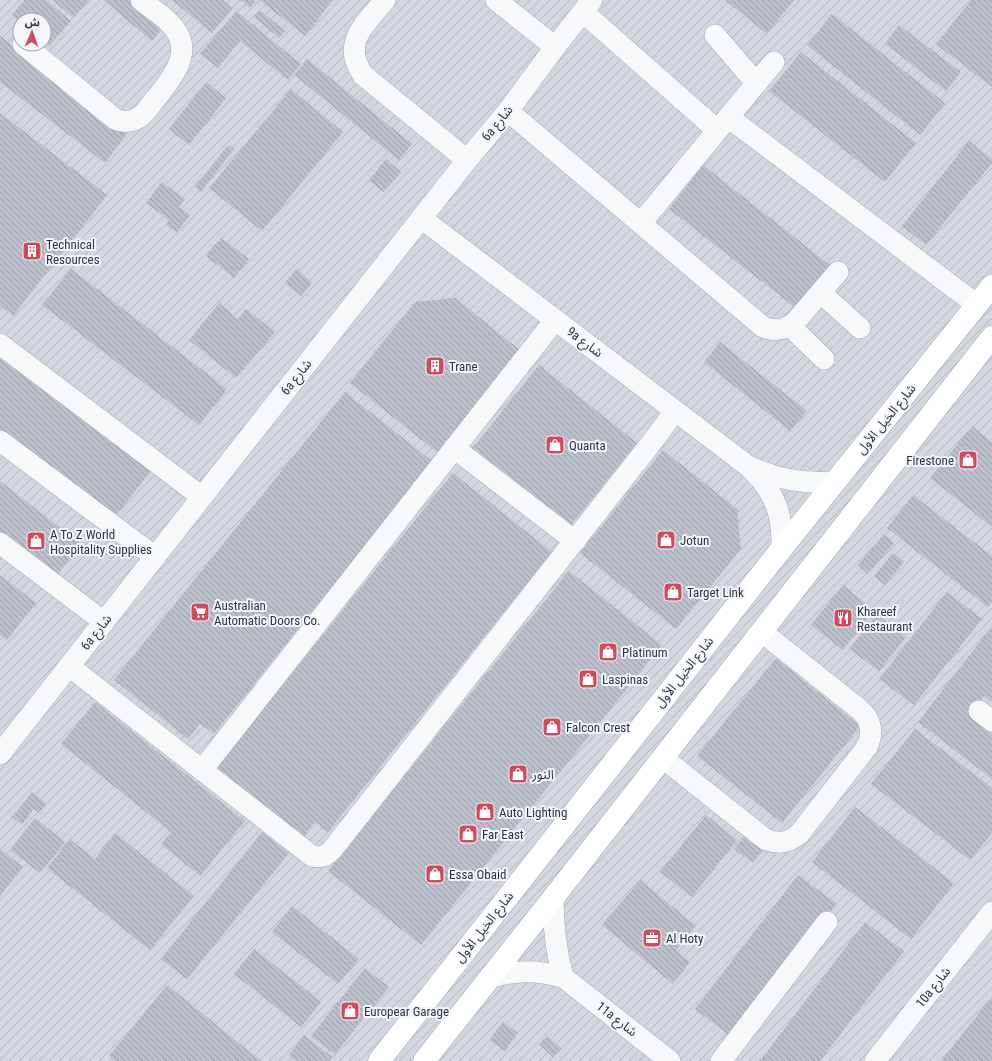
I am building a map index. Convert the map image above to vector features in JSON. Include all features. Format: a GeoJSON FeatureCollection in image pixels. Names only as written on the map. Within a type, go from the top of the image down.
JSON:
{"type":"FeatureCollection","features":[{"type":"Feature","properties":{"kind":"main road","name":"شارع الخيل الأول"},"geometry":{"type":"LineString","coordinates":[[379,1061],[782,548],[992,286]]}},
{"type":"Feature","properties":{"kind":"main road"},"geometry":{"type":"LineString","coordinates":[[424,1061],[992,337]]}},
{"type":"Feature","properties":{"kind":"lane"},"geometry":{"type":"LineString","coordinates":[[33,52],[115,119],[126,122],[132,121],[146,111],[178,67],[182,58],[180,37],[175,28],[141,0]]}},
{"type":"Feature","properties":{"kind":"lane"},"geometry":{"type":"LineString","coordinates":[[384,0],[356,37],[354,53],[358,68],[362,75],[467,160]]}},
{"type":"Feature","properties":{"kind":"lane"},"geometry":{"type":"LineString","coordinates":[[496,0],[555,47]]}},
{"type":"Feature","properties":{"kind":"lane"},"geometry":{"type":"LineString","coordinates":[[588,6],[723,124],[977,305]]}},
{"type":"Feature","properties":{"kind":"lane","name":"6a شارع"},"geometry":{"type":"LineString","coordinates":[[2,747],[104,622],[421,218],[508,111],[555,47],[588,6]]}},
{"type":"Feature","properties":{"kind":"lane"},"geometry":{"type":"LineString","coordinates":[[715,35],[756,84]]}},
{"type":"Feature","properties":{"kind":"lane"},"geometry":{"type":"LineString","coordinates":[[641,223],[774,62]]}},
{"type":"Feature","properties":{"kind":"lane"},"geometry":{"type":"LineString","coordinates":[[508,111],[758,323],[769,329],[783,329],[790,326],[821,293],[838,272]]}},
{"type":"Feature","properties":{"kind":"lane","name":"9a شارع"},"geometry":{"type":"LineString","coordinates":[[421,218],[748,466],[760,477],[769,489],[776,503],[781,525],[782,548]]}},
{"type":"Feature","properties":{"kind":"lane"},"geometry":{"type":"LineString","coordinates":[[821,293],[860,328]]}},
{"type":"Feature","properties":{"kind":"lane"},"geometry":{"type":"LineString","coordinates":[[202,770],[555,320]]}},
{"type":"Feature","properties":{"kind":"lane"},"geometry":{"type":"LineString","coordinates":[[790,326],[824,359]]}},
{"type":"Feature","properties":{"kind":"lane"},"geometry":{"type":"LineString","coordinates":[[0,344],[202,497]]}},
{"type":"Feature","properties":{"kind":"lane"},"geometry":{"type":"LineString","coordinates":[[69,666],[312,856],[317,857],[328,854],[575,541],[675,411]]}},
{"type":"Feature","properties":{"kind":"lane"},"geometry":{"type":"LineString","coordinates":[[0,441],[155,557]]}},
{"type":"Feature","properties":{"kind":"lane"},"geometry":{"type":"LineString","coordinates":[[454,448],[575,541]]}},
{"type":"Feature","properties":{"kind":"lane","name":"9a شارع"},"geometry":{"type":"LineString","coordinates":[[748,466],[791,481],[813,483],[835,482]]}},
{"type":"Feature","properties":{"kind":"lane"},"geometry":{"type":"LineString","coordinates":[[0,543],[104,622]]}},
{"type":"Feature","properties":{"kind":"lane"},"geometry":{"type":"LineString","coordinates":[[663,758],[765,839],[772,842],[788,842],[800,833],[867,747],[870,740],[871,726],[864,714],[859,709],[762,632]]}},
{"type":"Feature","properties":{"kind":"lane"},"geometry":{"type":"LineString","coordinates":[[553,898],[554,938],[563,977]]}},
{"type":"Feature","properties":{"kind":"lane","name":"10a شارع"},"geometry":{"type":"LineString","coordinates":[[875,1061],[992,912]]}},
{"type":"Feature","properties":{"kind":"lane"},"geometry":{"type":"LineString","coordinates":[[721,1061],[827,922]]}},
{"type":"Feature","properties":{"kind":"lane","name":"11a شارع"},"geometry":{"type":"LineString","coordinates":[[491,977],[509,972],[527,970],[546,972],[563,977],[670,1061]]}},
{"type":"Feature","properties":{"kind":"shaded area"},"geometry":{"type":"Polygon","coordinates":[[[0,0],[992,0],[992,1061],[0,1061],[0,0]]]}},
{"type":"Feature","properties":{"kind":"building"},"geometry":{"type":"Polygon","coordinates":[[[24,0],[46,0],[71,21],[52,43],[52,12],[14,12],[24,0]]]}},
{"type":"Feature","properties":{"kind":"building"},"geometry":{"type":"Polygon","coordinates":[[[52,0],[88,0],[74,18],[52,0]]]}},
{"type":"Feature","properties":{"kind":"building"},"geometry":{"type":"Polygon","coordinates":[[[103,0],[130,0],[163,28],[152,41],[103,0]]]}},
{"type":"Feature","properties":{"kind":"building"},"geometry":{"type":"Polygon","coordinates":[[[172,0],[223,0],[233,8],[212,33],[172,0]]]}},
{"type":"Feature","properties":{"kind":"building"},"geometry":{"type":"Polygon","coordinates":[[[240,0],[253,0],[255,2],[250,8],[240,0]]]}},
{"type":"Feature","properties":{"kind":"building"},"geometry":{"type":"Polygon","coordinates":[[[260,0],[333,0],[305,36],[260,0]]]}},
{"type":"Feature","properties":{"kind":"building"},"geometry":{"type":"Polygon","coordinates":[[[725,0],[794,0],[767,34],[725,0]]]}},
{"type":"Feature","properties":{"kind":"building"},"geometry":{"type":"Polygon","coordinates":[[[971,0],[992,0],[992,87],[936,44],[971,0]]]}},
{"type":"Feature","properties":{"kind":"building"},"geometry":{"type":"Polygon","coordinates":[[[260,10],[285,31],[279,38],[254,17],[260,10]]]}},
{"type":"Feature","properties":{"kind":"building"},"geometry":{"type":"Polygon","coordinates":[[[236,11],[301,64],[288,80],[240,41],[218,68],[200,54],[236,11]]]}},
{"type":"Feature","properties":{"kind":"building"},"geometry":{"type":"Polygon","coordinates":[[[832,14],[945,103],[920,135],[807,45],[832,14]]]}},
{"type":"Feature","properties":{"kind":"building"},"geometry":{"type":"Polygon","coordinates":[[[899,25],[961,72],[946,91],[885,44],[899,25]]]}},
{"type":"Feature","properties":{"kind":"building"},"geometry":{"type":"Polygon","coordinates":[[[0,36],[12,45],[12,52],[21,52],[127,134],[105,163],[0,82],[0,36]]]}},
{"type":"Feature","properties":{"kind":"building"},"geometry":{"type":"Polygon","coordinates":[[[801,52],[916,143],[885,182],[769,91],[801,52]]]}},
{"type":"Feature","properties":{"kind":"building"},"geometry":{"type":"Polygon","coordinates":[[[307,59],[412,144],[399,160],[294,75],[307,59]]]}},
{"type":"Feature","properties":{"kind":"building"},"geometry":{"type":"Polygon","coordinates":[[[206,82],[226,98],[189,145],[169,129],[206,82]]]}},
{"type":"Feature","properties":{"kind":"building"},"geometry":{"type":"Polygon","coordinates":[[[291,89],[343,132],[262,231],[209,188],[291,89]]]}},
{"type":"Feature","properties":{"kind":"building","name":"Technical Resources"},"geometry":{"type":"Polygon","coordinates":[[[0,113],[107,195],[13,316],[0,306],[0,113]]]}},
{"type":"Feature","properties":{"kind":"building"},"geometry":{"type":"Polygon","coordinates":[[[969,141],[992,159],[992,163],[926,245],[902,226],[969,141]]]}},
{"type":"Feature","properties":{"kind":"building"},"geometry":{"type":"Polygon","coordinates":[[[228,145],[234,149],[201,192],[195,187],[228,145]]]}},
{"type":"Feature","properties":{"kind":"building"},"geometry":{"type":"Polygon","coordinates":[[[386,159],[401,172],[384,192],[369,180],[386,159]]]}},
{"type":"Feature","properties":{"kind":"building"},"geometry":{"type":"Polygon","coordinates":[[[703,165],[831,266],[797,309],[669,209],[703,165]]]}},
{"type":"Feature","properties":{"kind":"building"},"geometry":{"type":"Polygon","coordinates":[[[162,182],[185,199],[179,207],[190,215],[177,232],[166,225],[169,220],[146,203],[162,182]]]}},
{"type":"Feature","properties":{"kind":"building"},"geometry":{"type":"Polygon","coordinates":[[[221,238],[249,259],[234,278],[206,256],[221,238]]]}},
{"type":"Feature","properties":{"kind":"building"},"geometry":{"type":"Polygon","coordinates":[[[71,269],[227,389],[199,425],[42,305],[71,269]]]}},
{"type":"Feature","properties":{"kind":"building"},"geometry":{"type":"Polygon","coordinates":[[[297,269],[312,283],[301,296],[285,283],[297,269]]]}},
{"type":"Feature","properties":{"kind":"building","name":"Trane"},"geometry":{"type":"Polygon","coordinates":[[[455,298],[520,350],[438,453],[350,383],[415,302],[455,298]]]}},
{"type":"Feature","properties":{"kind":"building"},"geometry":{"type":"Polygon","coordinates":[[[219,303],[238,319],[246,309],[275,332],[236,378],[189,340],[219,303]]]}},
{"type":"Feature","properties":{"kind":"building"},"geometry":{"type":"Polygon","coordinates":[[[720,342],[807,411],[790,431],[704,362],[720,342]]]}},
{"type":"Feature","properties":{"kind":"building"},"geometry":{"type":"Polygon","coordinates":[[[0,355],[151,471],[113,519],[0,432],[0,355]]]}},
{"type":"Feature","properties":{"kind":"building","name":"Quanta"},"geometry":{"type":"Polygon","coordinates":[[[539,365],[637,443],[571,525],[473,448],[539,365]]]}},
{"type":"Feature","properties":{"kind":"building"},"geometry":{"type":"Polygon","coordinates":[[[345,392],[432,461],[214,734],[200,724],[188,739],[114,680],[345,392]]]}},
{"type":"Feature","properties":{"kind":"building","name":"Firestone"},"geometry":{"type":"Polygon","coordinates":[[[972,426],[992,442],[992,527],[930,478],[972,426]]]}},
{"type":"Feature","properties":{"kind":"building"},"geometry":{"type":"Polygon","coordinates":[[[663,450],[737,509],[741,549],[676,629],[580,553],[663,450]]]}},
{"type":"Feature","properties":{"kind":"building"},"geometry":{"type":"Polygon","coordinates":[[[453,473],[552,552],[328,832],[315,822],[303,837],[216,768],[453,473]]]}},
{"type":"Feature","properties":{"kind":"building"},"geometry":{"type":"Polygon","coordinates":[[[0,481],[81,544],[52,582],[0,542],[0,481]]]}},
{"type":"Feature","properties":{"kind":"building"},"geometry":{"type":"Polygon","coordinates":[[[913,495],[992,556],[992,602],[988,607],[887,528],[913,495]]]}},
{"type":"Feature","properties":{"kind":"building"},"geometry":{"type":"Polygon","coordinates":[[[884,534],[894,543],[868,574],[858,565],[884,534]]]}},
{"type":"Feature","properties":{"kind":"building"},"geometry":{"type":"Polygon","coordinates":[[[893,553],[904,562],[885,585],[874,576],[893,553]]]}},
{"type":"Feature","properties":{"kind":"building"},"geometry":{"type":"Polygon","coordinates":[[[569,571],[662,645],[421,945],[328,871],[569,571]]]}},
{"type":"Feature","properties":{"kind":"building"},"geometry":{"type":"Polygon","coordinates":[[[0,575],[36,603],[7,640],[0,635],[0,575]]]}},
{"type":"Feature","properties":{"kind":"building","name":"Khareef Restaurant"},"geometry":{"type":"Polygon","coordinates":[[[843,585],[874,610],[843,650],[811,625],[843,585]]]}},
{"type":"Feature","properties":{"kind":"building"},"geometry":{"type":"Polygon","coordinates":[[[947,592],[982,619],[914,705],[879,679],[947,592]]]}},
{"type":"Feature","properties":{"kind":"building"},"geometry":{"type":"Polygon","coordinates":[[[877,614],[906,637],[879,671],[849,649],[877,614]]]}},
{"type":"Feature","properties":{"kind":"building"},"geometry":{"type":"Polygon","coordinates":[[[992,626],[992,702],[984,696],[969,716],[992,734],[992,779],[918,722],[992,626]]]}},
{"type":"Feature","properties":{"kind":"building"},"geometry":{"type":"Polygon","coordinates":[[[776,658],[860,726],[782,823],[697,756],[776,658]]]}},
{"type":"Feature","properties":{"kind":"building"},"geometry":{"type":"Polygon","coordinates":[[[95,702],[245,821],[200,876],[161,844],[171,832],[61,744],[95,702]]]}},
{"type":"Feature","properties":{"kind":"building"},"geometry":{"type":"Polygon","coordinates":[[[915,729],[992,788],[992,833],[970,860],[871,784],[915,729]]]}},
{"type":"Feature","properties":{"kind":"building"},"geometry":{"type":"Polygon","coordinates":[[[32,792],[47,804],[39,813],[34,809],[22,824],[12,817],[32,792]]]}},
{"type":"Feature","properties":{"kind":"building"},"geometry":{"type":"Polygon","coordinates":[[[855,807],[954,883],[911,939],[812,862],[855,807]]]}},
{"type":"Feature","properties":{"kind":"building"},"geometry":{"type":"Polygon","coordinates":[[[706,815],[737,840],[692,897],[660,872],[706,815]]]}},
{"type":"Feature","properties":{"kind":"building"},"geometry":{"type":"Polygon","coordinates":[[[35,818],[65,842],[40,873],[10,850],[35,818]]]}},
{"type":"Feature","properties":{"kind":"building"},"geometry":{"type":"Polygon","coordinates":[[[262,832],[289,853],[187,979],[161,959],[262,832]]]}},
{"type":"Feature","properties":{"kind":"building"},"geometry":{"type":"Polygon","coordinates":[[[115,833],[194,896],[150,950],[47,868],[70,839],[95,859],[115,833]]]}},
{"type":"Feature","properties":{"kind":"building"},"geometry":{"type":"Polygon","coordinates":[[[746,835],[764,849],[753,863],[734,849],[746,835]]]}},
{"type":"Feature","properties":{"kind":"building"},"geometry":{"type":"Polygon","coordinates":[[[0,849],[23,867],[0,896],[0,849]]]}},
{"type":"Feature","properties":{"kind":"building"},"geometry":{"type":"Polygon","coordinates":[[[798,875],[837,904],[734,1039],[695,1009],[798,875]]]}},
{"type":"Feature","properties":{"kind":"building","name":"Al Hoty"},"geometry":{"type":"Polygon","coordinates":[[[640,880],[696,926],[676,950],[690,962],[673,984],[602,925],[640,880]]]}},
{"type":"Feature","properties":{"kind":"building"},"geometry":{"type":"Polygon","coordinates":[[[292,906],[359,959],[338,984],[272,932],[292,906]]]}},
{"type":"Feature","properties":{"kind":"building"},"geometry":{"type":"Polygon","coordinates":[[[865,922],[904,951],[820,1061],[760,1061],[865,922]]]}},
{"type":"Feature","properties":{"kind":"building"},"geometry":{"type":"Polygon","coordinates":[[[254,949],[321,1002],[301,1027],[234,974],[254,949]]]}},
{"type":"Feature","properties":{"kind":"building","name":"Europear Garage"},"geometry":{"type":"Polygon","coordinates":[[[365,968],[389,987],[335,1054],[311,1036],[365,968]]]}},
{"type":"Feature","properties":{"kind":"building"},"geometry":{"type":"Polygon","coordinates":[[[167,985],[261,1061],[115,1061],[109,1056],[167,985]]]}},
{"type":"Feature","properties":{"kind":"building"},"geometry":{"type":"Polygon","coordinates":[[[992,997],[992,1061],[941,1061],[992,997]]]}},
{"type":"Feature","properties":{"kind":"building"},"geometry":{"type":"Polygon","coordinates":[[[503,1022],[518,1033],[505,1051],[489,1040],[503,1022]]]}},
{"type":"Feature","properties":{"kind":"building"},"geometry":{"type":"Polygon","coordinates":[[[304,1035],[332,1057],[329,1061],[296,1061],[289,1055],[304,1035]]]}},
{"type":"Feature","properties":{"kind":"building"},"geometry":{"type":"Polygon","coordinates":[[[547,1036],[561,1048],[553,1057],[539,1044],[547,1036]]]}},
{"type":"Feature","properties":{"kind":"place","name":"Technical Resources"},"geometry":{"type":"Point","coordinates":[32,251]}},
{"type":"Feature","properties":{"kind":"place","name":"Trane"},"geometry":{"type":"Point","coordinates":[435,366]}},
{"type":"Feature","properties":{"kind":"place","name":"Quanta"},"geometry":{"type":"Point","coordinates":[555,445]}},
{"type":"Feature","properties":{"kind":"place","name":"Firestone"},"geometry":{"type":"Point","coordinates":[968,460]}},
{"type":"Feature","properties":{"kind":"place","name":"Jotun"},"geometry":{"type":"Point","coordinates":[666,540]}},
{"type":"Feature","properties":{"kind":"place","name":"A To Z World Hospitality Supplies"},"geometry":{"type":"Point","coordinates":[36,541]}},
{"type":"Feature","properties":{"kind":"place","name":"Target Link"},"geometry":{"type":"Point","coordinates":[673,592]}},
{"type":"Feature","properties":{"kind":"place","name":"Australian Automatic Doors Co."},"geometry":{"type":"Point","coordinates":[200,612]}},
{"type":"Feature","properties":{"kind":"place","name":"Khareef Restaurant"},"geometry":{"type":"Point","coordinates":[843,618]}},
{"type":"Feature","properties":{"kind":"place","name":"Platinum"},"geometry":{"type":"Point","coordinates":[608,652]}},
{"type":"Feature","properties":{"kind":"place","name":"Laspinas"},"geometry":{"type":"Point","coordinates":[588,679]}},
{"type":"Feature","properties":{"kind":"place","name":"Falcon Crest"},"geometry":{"type":"Point","coordinates":[552,727]}},
{"type":"Feature","properties":{"kind":"place","name":"النور"},"geometry":{"type":"Point","coordinates":[518,774]}},
{"type":"Feature","properties":{"kind":"place","name":"Auto Lighting"},"geometry":{"type":"Point","coordinates":[485,812]}},
{"type":"Feature","properties":{"kind":"place","name":"Far East"},"geometry":{"type":"Point","coordinates":[468,834]}},
{"type":"Feature","properties":{"kind":"place","name":"Essa Obaid"},"geometry":{"type":"Point","coordinates":[435,874]}},
{"type":"Feature","properties":{"kind":"place","name":"Al Hoty"},"geometry":{"type":"Point","coordinates":[652,938]}},
{"type":"Feature","properties":{"kind":"place","name":"Europear Garage"},"geometry":{"type":"Point","coordinates":[350,1011]}}]}
